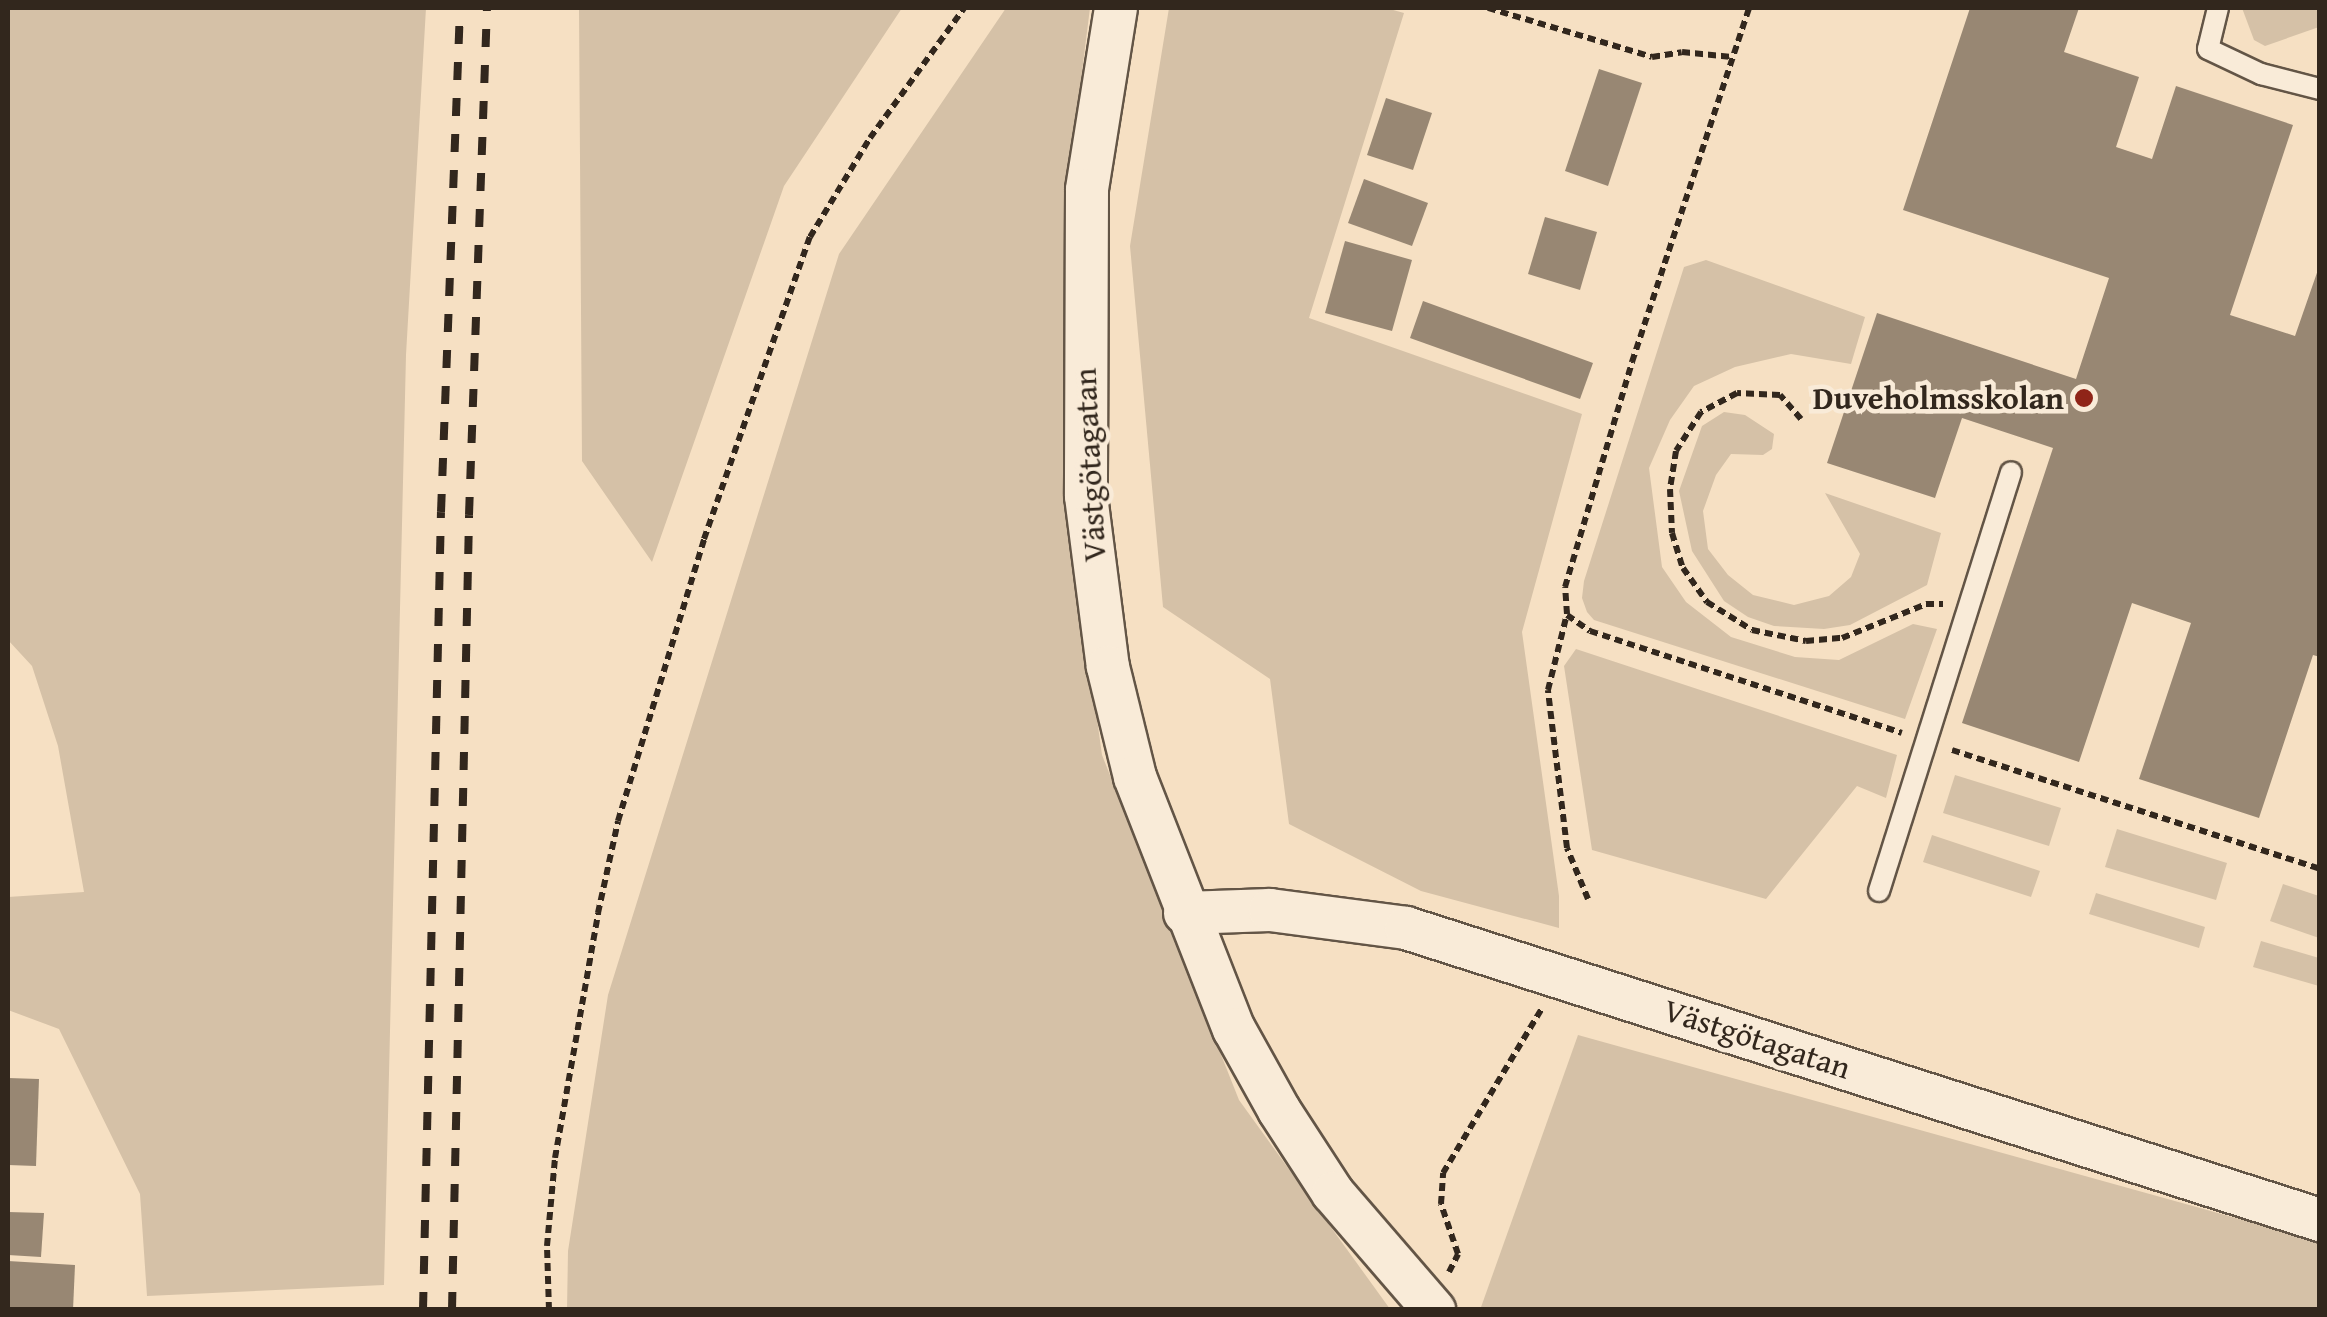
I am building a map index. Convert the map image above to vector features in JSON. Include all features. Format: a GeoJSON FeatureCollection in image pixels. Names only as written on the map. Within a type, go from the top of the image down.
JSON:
{"type":"FeatureCollection","features":[{"type":"Feature","properties":{"kind":"street","name":"Västgötagatan"},"geometry":{"type":"LineString","coordinates":[[1116,8],[1086,190],[1086,496],[1117,704],[1134,777],[1234,1029],[1279,1110],[1333,1193],[1431,1307]]}},
{"type":"Feature","properties":{"kind":"street","name":"Västgötagatan"},"geometry":{"type":"LineString","coordinates":[[1186,912],[1270,910],[1406,928],[2320,1220]]}},
{"type":"Feature","properties":{"kind":"lane"},"geometry":{"type":"LineString","coordinates":[[2218,8],[2208,49],[2260,74],[2320,88]]}},
{"type":"Feature","properties":{"kind":"lane"},"geometry":{"type":"LineString","coordinates":[[1879,891],[2011,472]]}},
{"type":"Feature","properties":{"kind":"path"},"geometry":{"type":"LineString","coordinates":[[549,1310],[546,1246],[555,1158],[598,913],[618,822],[704,539],[810,237],[870,138],[964,8]]}},
{"type":"Feature","properties":{"kind":"path"},"geometry":{"type":"LineString","coordinates":[[1488,8],[1652,57],[1682,52],[1732,57]]}},
{"type":"Feature","properties":{"kind":"path"},"geometry":{"type":"LineString","coordinates":[[1588,898],[1567,848],[1548,690],[1567,614],[1565,587],[1749,8]]}},
{"type":"Feature","properties":{"kind":"path"},"geometry":{"type":"LineString","coordinates":[[1801,419],[1780,395],[1737,393],[1701,412],[1676,450],[1670,489],[1672,533],[1682,568],[1707,602],[1752,630],[1806,641],[1842,638],[1926,604],[1969,604]]}},
{"type":"Feature","properties":{"kind":"path"},"geometry":{"type":"LineString","coordinates":[[1431,1307],[1458,1254],[1440,1204],[1443,1173],[1561,977]]}},
{"type":"Feature","properties":{"kind":"shaded area"},"geometry":{"type":"Polygon","coordinates":[[[8,8],[426,8],[406,355],[384,1285],[147,1296],[140,1194],[59,1029],[8,1010],[8,897],[84,892],[58,746],[32,666],[8,640],[8,8]]]}},
{"type":"Feature","properties":{"kind":"shaded area"},"geometry":{"type":"Polygon","coordinates":[[[579,8],[902,8],[784,186],[652,562],[582,461],[579,8]]]}},
{"type":"Feature","properties":{"kind":"shaded area"},"geometry":{"type":"Polygon","coordinates":[[[1006,8],[1090,8],[1070,167],[1063,474],[1102,755],[1239,1100],[1390,1309],[567,1310],[568,1251],[608,995],[839,254],[1006,8]]]}},
{"type":"Feature","properties":{"kind":"shaded area"},"geometry":{"type":"Polygon","coordinates":[[[1169,8],[1386,8],[1404,13],[1309,318],[1582,414],[1522,632],[1559,896],[1559,928],[1421,891],[1289,824],[1270,679],[1163,607],[1130,246],[1169,8]]]}},
{"type":"Feature","properties":{"kind":"shaded area"},"geometry":{"type":"Polygon","coordinates":[[[2242,8],[2319,8],[2319,27],[2265,46],[2254,40],[2242,8]]]}},
{"type":"Feature","properties":{"kind":"shaded area"},"geometry":{"type":"Polygon","coordinates":[[[1706,260],[1865,317],[1851,364],[1791,354],[1735,367],[1694,386],[1670,420],[1649,468],[1662,567],[1686,602],[1731,637],[1795,657],[1839,660],[1913,624],[1937,629],[1905,719],[1594,620],[1587,612],[1582,598],[1584,581],[1684,267],[1706,260]]]}},
{"type":"Feature","properties":{"kind":"shaded area"},"geometry":{"type":"Polygon","coordinates":[[[1724,412],[1745,415],[1774,434],[1772,449],[1763,455],[1731,454],[1716,475],[1703,511],[1708,549],[1728,575],[1753,595],[1794,605],[1829,596],[1851,577],[1860,554],[1825,493],[1941,533],[1927,585],[1850,625],[1824,629],[1774,626],[1748,617],[1724,601],[1692,551],[1679,491],[1702,426],[1724,412]]]}},
{"type":"Feature","properties":{"kind":"shaded area"},"geometry":{"type":"Polygon","coordinates":[[[1576,649],[1897,755],[1886,798],[1857,786],[1766,899],[1592,850],[1564,666],[1576,649]]]}},
{"type":"Feature","properties":{"kind":"shaded area"},"geometry":{"type":"Polygon","coordinates":[[[1955,775],[2061,808],[2049,846],[1943,813],[1955,775]]]}},
{"type":"Feature","properties":{"kind":"shaded area"},"geometry":{"type":"Polygon","coordinates":[[[2117,829],[2227,863],[2216,900],[2105,867],[2117,829]]]}},
{"type":"Feature","properties":{"kind":"shaded area"},"geometry":{"type":"Polygon","coordinates":[[[1932,835],[2040,871],[2031,897],[1923,862],[1932,835]]]}},
{"type":"Feature","properties":{"kind":"shaded area"},"geometry":{"type":"Polygon","coordinates":[[[2283,884],[2319,896],[2319,938],[2270,921],[2283,884]]]}},
{"type":"Feature","properties":{"kind":"shaded area"},"geometry":{"type":"Polygon","coordinates":[[[2096,893],[2205,927],[2199,948],[2089,914],[2096,893]]]}},
{"type":"Feature","properties":{"kind":"shaded area"},"geometry":{"type":"Polygon","coordinates":[[[2261,941],[2319,958],[2319,986],[2253,967],[2261,941]]]}},
{"type":"Feature","properties":{"kind":"shaded area"},"geometry":{"type":"Polygon","coordinates":[[[1578,1035],[2319,1241],[2319,1309],[1480,1310],[1578,1035]]]}},
{"type":"Feature","properties":{"kind":"building","name":"Duveholmsskolan"},"geometry":{"type":"Polygon","coordinates":[[[1970,8],[2079,8],[2064,52],[2139,77],[2116,147],[2152,159],[2176,86],[2293,125],[2230,315],[2295,336],[2320,264],[2320,657],[2313,655],[2259,818],[2139,779],[2191,623],[2132,603],[2079,762],[1962,723],[2053,448],[1962,418],[1935,498],[1827,463],[1877,313],[2076,379],[2109,278],[1903,210],[1970,8]]]}},
{"type":"Feature","properties":{"kind":"building"},"geometry":{"type":"Polygon","coordinates":[[[1599,69],[1642,83],[1608,186],[1565,171],[1599,69]]]}},
{"type":"Feature","properties":{"kind":"building"},"geometry":{"type":"Polygon","coordinates":[[[1386,98],[1432,113],[1413,170],[1367,155],[1386,98]]]}},
{"type":"Feature","properties":{"kind":"building"},"geometry":{"type":"Polygon","coordinates":[[[1364,179],[1428,203],[1412,246],[1348,223],[1364,179]]]}},
{"type":"Feature","properties":{"kind":"building"},"geometry":{"type":"Polygon","coordinates":[[[1545,217],[1597,232],[1580,290],[1528,274],[1545,217]]]}},
{"type":"Feature","properties":{"kind":"building"},"geometry":{"type":"Polygon","coordinates":[[[1345,241],[1412,260],[1392,331],[1325,313],[1345,241]]]}},
{"type":"Feature","properties":{"kind":"building"},"geometry":{"type":"Polygon","coordinates":[[[1423,301],[1593,363],[1580,399],[1410,338],[1423,301]]]}},
{"type":"Feature","properties":{"kind":"building"},"geometry":{"type":"Polygon","coordinates":[[[8,1078],[39,1079],[36,1166],[8,1165],[8,1078]]]}},
{"type":"Feature","properties":{"kind":"building"},"geometry":{"type":"Polygon","coordinates":[[[8,1212],[44,1213],[41,1257],[8,1255],[8,1212]]]}},
{"type":"Feature","properties":{"kind":"building"},"geometry":{"type":"Polygon","coordinates":[[[8,1261],[75,1265],[73,1310],[8,1310],[8,1261]]]}},
{"type":"Feature","properties":{"kind":"railway"},"geometry":{"type":"LineString","coordinates":[[423,1310],[441,512],[460,8]]}},
{"type":"Feature","properties":{"kind":"railway"},"geometry":{"type":"LineString","coordinates":[[452,1310],[469,515],[487,8]]}},
{"type":"Feature","properties":{"kind":"place","name":"Duveholmsskolan"},"geometry":{"type":"Point","coordinates":[2084,398]}}]}
